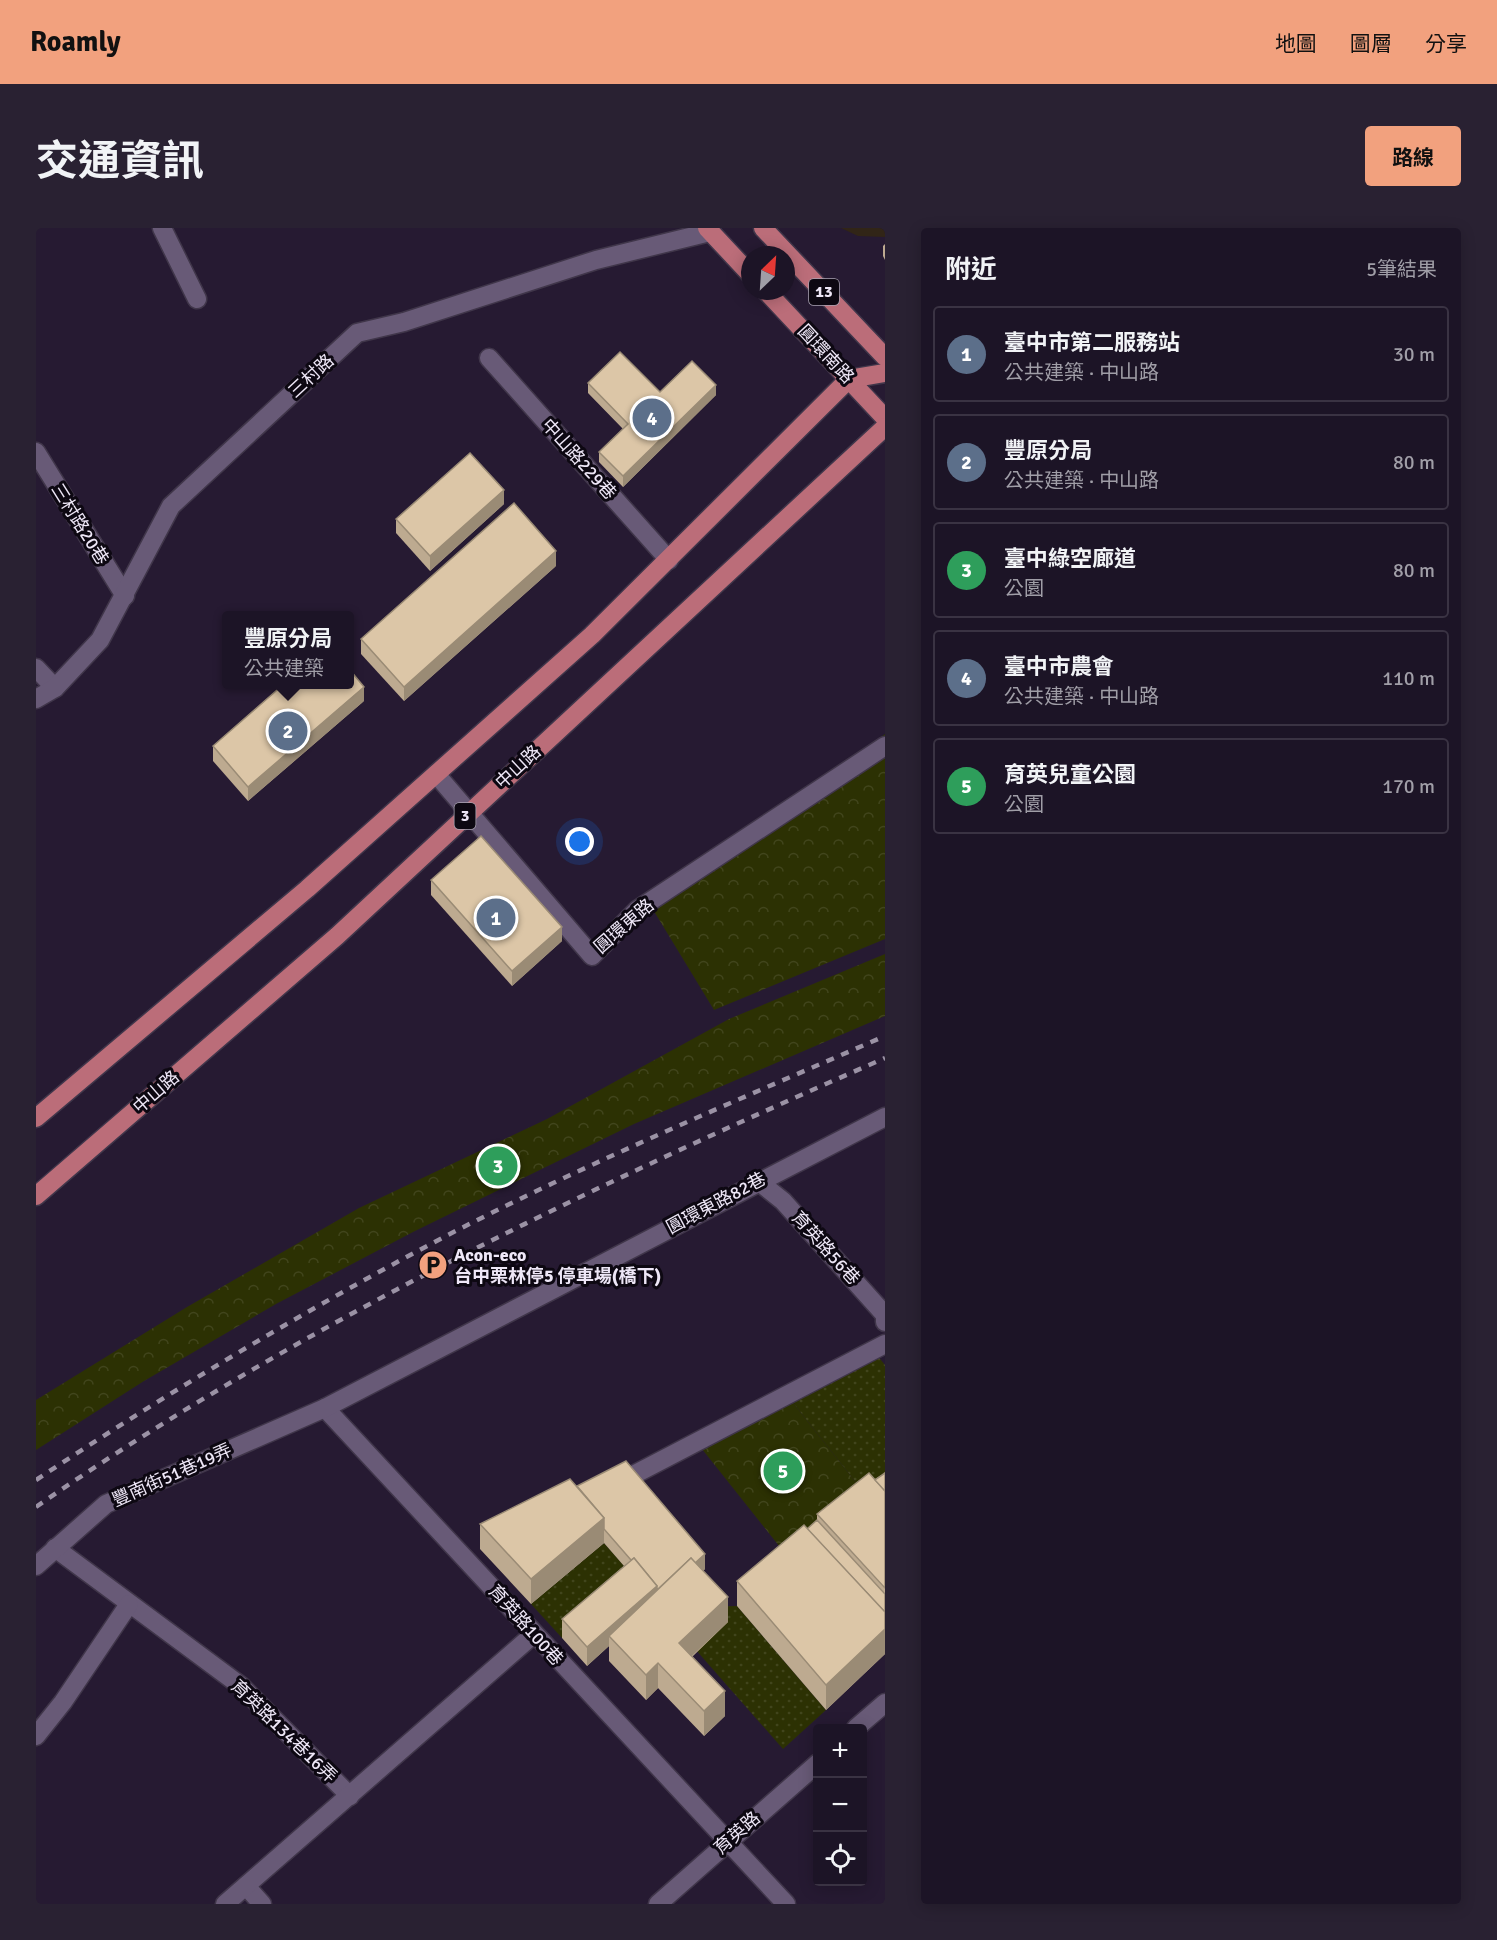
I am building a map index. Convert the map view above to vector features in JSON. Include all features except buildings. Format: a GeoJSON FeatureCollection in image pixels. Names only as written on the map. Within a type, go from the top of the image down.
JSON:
{"type":"FeatureCollection","features":[{"type":"Feature","properties":{"kind":"main road","name":"13"},"geometry":{"type":"LineString","coordinates":[[764,228],[885,357]]}},
{"type":"Feature","properties":{"kind":"main road"},"geometry":{"type":"LineString","coordinates":[[709,230],[741,264]]}},
{"type":"Feature","properties":{"kind":"main road","name":"圓環南路"},"geometry":{"type":"LineString","coordinates":[[774,300],[885,417]]}},
{"type":"Feature","properties":{"kind":"main road"},"geometry":{"type":"LineString","coordinates":[[39,1110],[307,889],[592,635],[849,380],[885,373]]}},
{"type":"Feature","properties":{"kind":"main road","name":"中山路"},"geometry":{"type":"LineString","coordinates":[[36,1196],[336,936],[885,427]]}},
{"type":"Feature","properties":{"kind":"street"},"geometry":{"type":"LineString","coordinates":[[162,228],[197,298]]}},
{"type":"Feature","properties":{"kind":"street","name":"三村路"},"geometry":{"type":"LineString","coordinates":[[36,699],[55,688],[100,640],[171,506],[357,333],[404,322],[596,260],[709,230]]}},
{"type":"Feature","properties":{"kind":"street","name":"中山路229巷"},"geometry":{"type":"LineString","coordinates":[[489,358],[669,560]]}},
{"type":"Feature","properties":{"kind":"street","name":"三村路20巷"},"geometry":{"type":"LineString","coordinates":[[36,452],[125,596]]}},
{"type":"Feature","properties":{"kind":"street"},"geometry":{"type":"LineString","coordinates":[[36,668],[55,688]]}},
{"type":"Feature","properties":{"kind":"street","name":"圓環東路"},"geometry":{"type":"LineString","coordinates":[[436,774],[592,957],[637,910],[885,746]]}},
{"type":"Feature","properties":{"kind":"street","name":"圓環東路82巷"},"geometry":{"type":"LineString","coordinates":[[325,1408],[885,1116]]}},
{"type":"Feature","properties":{"kind":"street","name":"育英路56巷"},"geometry":{"type":"LineString","coordinates":[[758,1181],[783,1201],[885,1314],[885,1322]]}},
{"type":"Feature","properties":{"kind":"street"},"geometry":{"type":"LineString","coordinates":[[604,1490],[885,1344]]}},
{"type":"Feature","properties":{"kind":"street","name":"豐南街51巷19弄"},"geometry":{"type":"LineString","coordinates":[[36,1566],[105,1504],[325,1408]]}},
{"type":"Feature","properties":{"kind":"street","name":"育英路100巷"},"geometry":{"type":"LineString","coordinates":[[325,1408],[474,1558],[534,1634],[729,1840],[786,1904]]}},
{"type":"Feature","properties":{"kind":"street","name":"育英路134巷16弄"},"geometry":{"type":"LineString","coordinates":[[56,1548],[241,1686],[350,1796]]}},
{"type":"Feature","properties":{"kind":"street"},"geometry":{"type":"LineString","coordinates":[[36,1736],[63,1702],[129,1604]]}},
{"type":"Feature","properties":{"kind":"street","name":"育英路134巷16弄"},"geometry":{"type":"LineString","coordinates":[[225,1904],[534,1634]]}},
{"type":"Feature","properties":{"kind":"street"},"geometry":{"type":"LineString","coordinates":[[861,1724],[885,1703]]}},
{"type":"Feature","properties":{"kind":"street","name":"育英路"},"geometry":{"type":"LineString","coordinates":[[658,1904],[813,1766]]}},
{"type":"Feature","properties":{"kind":"street"},"geometry":{"type":"LineString","coordinates":[[246,1886],[262,1904]]}},
{"type":"Feature","properties":{"kind":"shaded area"},"geometry":{"type":"Polygon","coordinates":[[[841,228],[885,228],[885,237],[858,236],[841,228]]]}},
{"type":"Feature","properties":{"kind":"green space"},"geometry":{"type":"Polygon","coordinates":[[[885,734],[885,939],[714,1010],[649,903],[885,734]]]}},
{"type":"Feature","properties":{"kind":"green space"},"geometry":{"type":"Polygon","coordinates":[[[885,954],[885,1016],[634,1124],[413,1232],[276,1304],[144,1381],[36,1450],[36,1400],[187,1307],[359,1208],[547,1119],[729,1019],[885,954]]]}},
{"type":"Feature","properties":{"kind":"green space"},"geometry":{"type":"Polygon","coordinates":[[[876,1354],[885,1365],[885,1487],[869,1499],[790,1399],[876,1354]]]}},
{"type":"Feature","properties":{"kind":"green space"},"geometry":{"type":"Polygon","coordinates":[[[790,1399],[869,1499],[791,1561],[698,1444],[790,1399]]]}},
{"type":"Feature","properties":{"kind":"green space"},"geometry":{"type":"Polygon","coordinates":[[[604,1543],[634,1577],[562,1638],[531,1604],[604,1543]]]}},
{"type":"Feature","properties":{"kind":"green space"},"geometry":{"type":"Polygon","coordinates":[[[737,1606],[826,1710],[783,1749],[659,1608],[737,1606]]]}},
{"type":"Feature","properties":{"kind":"railway"},"geometry":{"type":"LineString","coordinates":[[36,1480],[136,1415],[238,1353],[446,1236],[609,1157],[885,1036]]}},
{"type":"Feature","properties":{"kind":"railway"},"geometry":{"type":"LineString","coordinates":[[36,1507],[136,1440],[343,1318],[557,1208],[666,1156],[885,1058]]}},
{"type":"Feature","properties":{"kind":"place","name":"臺中市農會"},"geometry":{"type":"Point","coordinates":[652,418]}},
{"type":"Feature","properties":{"kind":"place","name":"豐原分局"},"geometry":{"type":"Point","coordinates":[288,731]}},
{"type":"Feature","properties":{"kind":"place","name":"臺中市第二服務站"},"geometry":{"type":"Point","coordinates":[496,918]}},
{"type":"Feature","properties":{"kind":"place","name":"臺中綠空廊道"},"geometry":{"type":"Point","coordinates":[498,1166]}},
{"type":"Feature","properties":{"kind":"place","name":"Acon-eco 台中栗林停5 停車場(橋下)"},"geometry":{"type":"Point","coordinates":[433,1265]}},
{"type":"Feature","properties":{"kind":"place","name":"育英兒童公園"},"geometry":{"type":"Point","coordinates":[783,1471]}}]}
